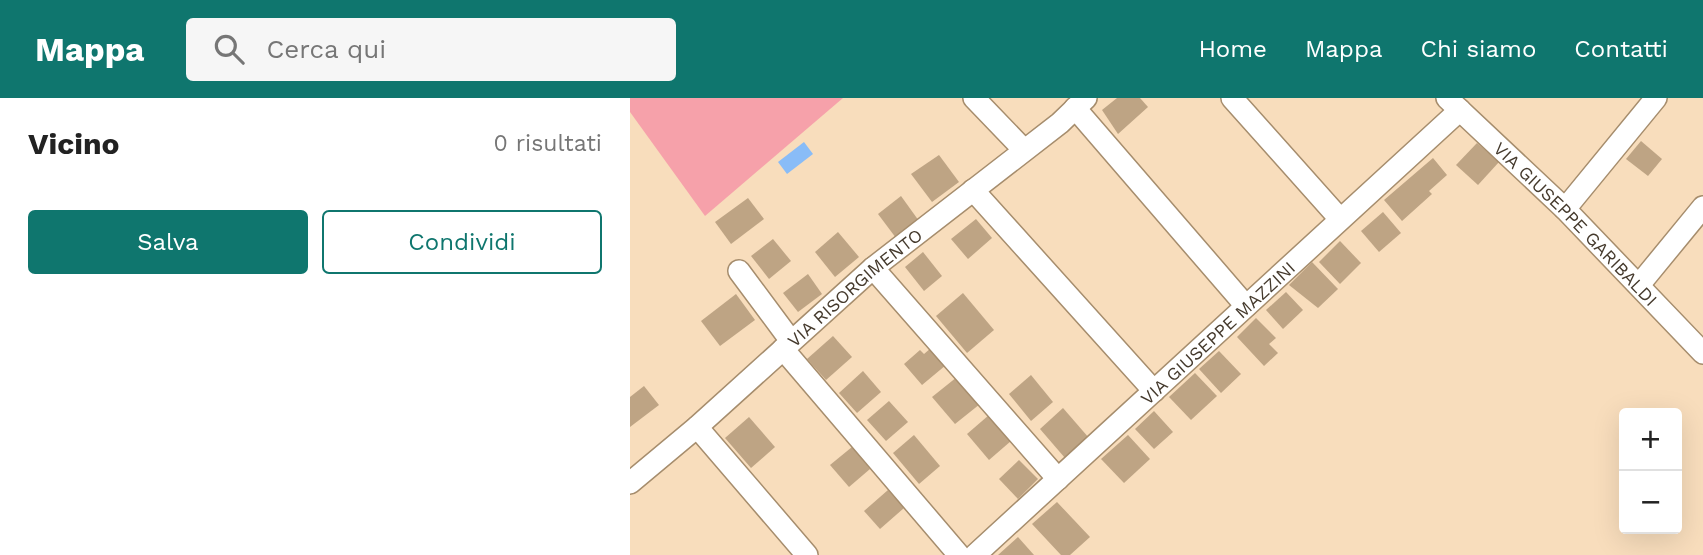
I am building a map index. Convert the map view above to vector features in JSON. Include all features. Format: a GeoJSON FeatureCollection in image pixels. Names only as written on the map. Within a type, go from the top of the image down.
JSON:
{"type":"FeatureCollection","features":[{"type":"Feature","properties":{"kind":"street"},"geometry":{"type":"LineString","coordinates":[[974,98],[1024,150]]}},
{"type":"Feature","properties":{"kind":"street"},"geometry":{"type":"LineString","coordinates":[[1232,98],[1340,219]]}},
{"type":"Feature","properties":{"kind":"street"},"geometry":{"type":"LineString","coordinates":[[1565,209],[1656,98]]}},
{"type":"Feature","properties":{"kind":"street"},"geometry":{"type":"LineString","coordinates":[[1080,103],[1247,306]]}},
{"type":"Feature","properties":{"kind":"street","name":"VIA RISORGIMENTO"},"geometry":{"type":"LineString","coordinates":[[631,480],[697,427],[873,268],[1080,103]]}},
{"type":"Feature","properties":{"kind":"street","name":"VIA GIUSEPPE MAZZINI"},"geometry":{"type":"LineString","coordinates":[[975,555],[1340,219],[1454,104]]}},
{"type":"Feature","properties":{"kind":"street","name":"VIA GIUSEPPE GARIBALDI"},"geometry":{"type":"LineString","coordinates":[[1454,104],[1565,209],[1703,354]]}},
{"type":"Feature","properties":{"kind":"street"},"geometry":{"type":"LineString","coordinates":[[973,190],[1154,391]]}},
{"type":"Feature","properties":{"kind":"street"},"geometry":{"type":"LineString","coordinates":[[1639,285],[1703,207]]}},
{"type":"Feature","properties":{"kind":"street"},"geometry":{"type":"LineString","coordinates":[[873,268],[1058,479]]}},
{"type":"Feature","properties":{"kind":"street"},"geometry":{"type":"LineString","coordinates":[[738,271],[787,345],[959,555]]}},
{"type":"Feature","properties":{"kind":"street"},"geometry":{"type":"LineString","coordinates":[[697,427],[807,555]]}},
{"type":"Feature","properties":{"kind":"shaded area"},"geometry":{"type":"Polygon","coordinates":[[[630,98],[843,98],[705,216],[630,112],[630,98]]]}},
{"type":"Feature","properties":{"kind":"water"},"geometry":{"type":"Polygon","coordinates":[[[804,142],[813,154],[787,174],[778,162],[804,142]]]}},
{"type":"Feature","properties":{"kind":"building"},"geometry":{"type":"Polygon","coordinates":[[[1117,98],[1140,98],[1148,107],[1118,134],[1102,110],[1117,98]]]}},
{"type":"Feature","properties":{"kind":"building"},"geometry":{"type":"Polygon","coordinates":[[[1641,141],[1662,159],[1648,176],[1626,159],[1641,141]]]}},
{"type":"Feature","properties":{"kind":"building"},"geometry":{"type":"Polygon","coordinates":[[[1477,143],[1499,162],[1478,185],[1456,165],[1477,143]]]}},
{"type":"Feature","properties":{"kind":"building"},"geometry":{"type":"Polygon","coordinates":[[[939,155],[959,182],[932,202],[911,174],[939,155]]]}},
{"type":"Feature","properties":{"kind":"building"},"geometry":{"type":"Polygon","coordinates":[[[1433,158],[1447,175],[1429,191],[1432,194],[1402,221],[1384,200],[1433,158]]]}},
{"type":"Feature","properties":{"kind":"building"},"geometry":{"type":"Polygon","coordinates":[[[901,196],[919,221],[896,238],[878,214],[901,196]]]}},
{"type":"Feature","properties":{"kind":"building"},"geometry":{"type":"Polygon","coordinates":[[[748,198],[764,219],[731,244],[715,222],[748,198]]]}},
{"type":"Feature","properties":{"kind":"building"},"geometry":{"type":"Polygon","coordinates":[[[1383,212],[1401,233],[1379,252],[1361,231],[1383,212]]]}},
{"type":"Feature","properties":{"kind":"building"},"geometry":{"type":"Polygon","coordinates":[[[976,219],[992,238],[968,259],[951,239],[976,219]]]}},
{"type":"Feature","properties":{"kind":"building"},"geometry":{"type":"Polygon","coordinates":[[[838,232],[859,257],[835,277],[815,252],[838,232]]]}},
{"type":"Feature","properties":{"kind":"building"},"geometry":{"type":"Polygon","coordinates":[[[773,239],[791,261],[769,279],[751,256],[773,239]]]}},
{"type":"Feature","properties":{"kind":"building"},"geometry":{"type":"Polygon","coordinates":[[[1340,241],[1361,263],[1340,284],[1319,262],[1340,241]]]}},
{"type":"Feature","properties":{"kind":"building"},"geometry":{"type":"Polygon","coordinates":[[[923,252],[942,276],[924,291],[905,267],[923,252]]]}},
{"type":"Feature","properties":{"kind":"building"},"geometry":{"type":"Polygon","coordinates":[[[1312,262],[1338,289],[1318,308],[1289,285],[1312,262]]]}},
{"type":"Feature","properties":{"kind":"building"},"geometry":{"type":"Polygon","coordinates":[[[808,274],[822,294],[798,312],[783,293],[808,274]]]}},
{"type":"Feature","properties":{"kind":"building"},"geometry":{"type":"Polygon","coordinates":[[[1286,292],[1303,310],[1283,329],[1266,310],[1286,292]]]}},
{"type":"Feature","properties":{"kind":"building"},"geometry":{"type":"Polygon","coordinates":[[[963,293],[994,330],[967,353],[936,316],[963,293]]]}},
{"type":"Feature","properties":{"kind":"building"},"geometry":{"type":"Polygon","coordinates":[[[736,294],[755,320],[720,346],[701,321],[736,294]]]}},
{"type":"Feature","properties":{"kind":"building"},"geometry":{"type":"Polygon","coordinates":[[[1256,318],[1276,338],[1269,344],[1278,353],[1264,366],[1237,337],[1256,318]]]}},
{"type":"Feature","properties":{"kind":"building"},"geometry":{"type":"Polygon","coordinates":[[[833,336],[852,357],[826,380],[807,359],[833,336]]]}},
{"type":"Feature","properties":{"kind":"building"},"geometry":{"type":"Polygon","coordinates":[[[931,348],[946,365],[922,385],[904,364],[920,350],[924,354],[931,348]]]}},
{"type":"Feature","properties":{"kind":"building"},"geometry":{"type":"Polygon","coordinates":[[[1219,351],[1241,374],[1221,393],[1199,369],[1219,351]]]}},
{"type":"Feature","properties":{"kind":"building"},"geometry":{"type":"Polygon","coordinates":[[[863,371],[881,392],[857,413],[839,393],[863,371]]]}},
{"type":"Feature","properties":{"kind":"building"},"geometry":{"type":"Polygon","coordinates":[[[1195,373],[1217,396],[1191,420],[1169,397],[1195,373]]]}},
{"type":"Feature","properties":{"kind":"building"},"geometry":{"type":"Polygon","coordinates":[[[1031,375],[1053,402],[1031,421],[1009,394],[1031,375]]]}},
{"type":"Feature","properties":{"kind":"building"},"geometry":{"type":"Polygon","coordinates":[[[957,377],[980,404],[955,424],[932,397],[957,377]]]}},
{"type":"Feature","properties":{"kind":"building"},"geometry":{"type":"Polygon","coordinates":[[[644,386],[659,405],[630,427],[630,397],[644,386]]]}},
{"type":"Feature","properties":{"kind":"building"},"geometry":{"type":"Polygon","coordinates":[[[889,401],[908,422],[886,441],[867,420],[889,401]]]}},
{"type":"Feature","properties":{"kind":"building"},"geometry":{"type":"Polygon","coordinates":[[[1063,408],[1089,438],[1065,458],[1040,429],[1063,408]]]}},
{"type":"Feature","properties":{"kind":"building"},"geometry":{"type":"Polygon","coordinates":[[[1154,411],[1173,432],[1154,449],[1135,429],[1154,411]]]}},
{"type":"Feature","properties":{"kind":"building"},"geometry":{"type":"Polygon","coordinates":[[[989,415],[1011,441],[989,460],[967,434],[989,415]]]}},
{"type":"Feature","properties":{"kind":"building"},"geometry":{"type":"Polygon","coordinates":[[[749,417],[775,447],[751,468],[725,438],[749,417]]]}},
{"type":"Feature","properties":{"kind":"building"},"geometry":{"type":"Polygon","coordinates":[[[914,435],[940,466],[919,484],[893,453],[914,435]]]}},
{"type":"Feature","properties":{"kind":"building"},"geometry":{"type":"Polygon","coordinates":[[[1128,435],[1150,459],[1124,483],[1101,459],[1128,435]]]}},
{"type":"Feature","properties":{"kind":"building"},"geometry":{"type":"Polygon","coordinates":[[[852,447],[870,469],[849,487],[830,465],[852,447]]]}},
{"type":"Feature","properties":{"kind":"building"},"geometry":{"type":"Polygon","coordinates":[[[1019,460],[1038,479],[1018,499],[999,479],[1019,460]]]}},
{"type":"Feature","properties":{"kind":"building"},"geometry":{"type":"Polygon","coordinates":[[[888,490],[904,508],[880,529],[864,511],[888,490]]]}},
{"type":"Feature","properties":{"kind":"building"},"geometry":{"type":"Polygon","coordinates":[[[1057,502],[1090,537],[1070,555],[1061,555],[1032,524],[1057,502]]]}},
{"type":"Feature","properties":{"kind":"building"},"geometry":{"type":"Polygon","coordinates":[[[1018,537],[1034,555],[998,555],[1018,537]]]}}]}
